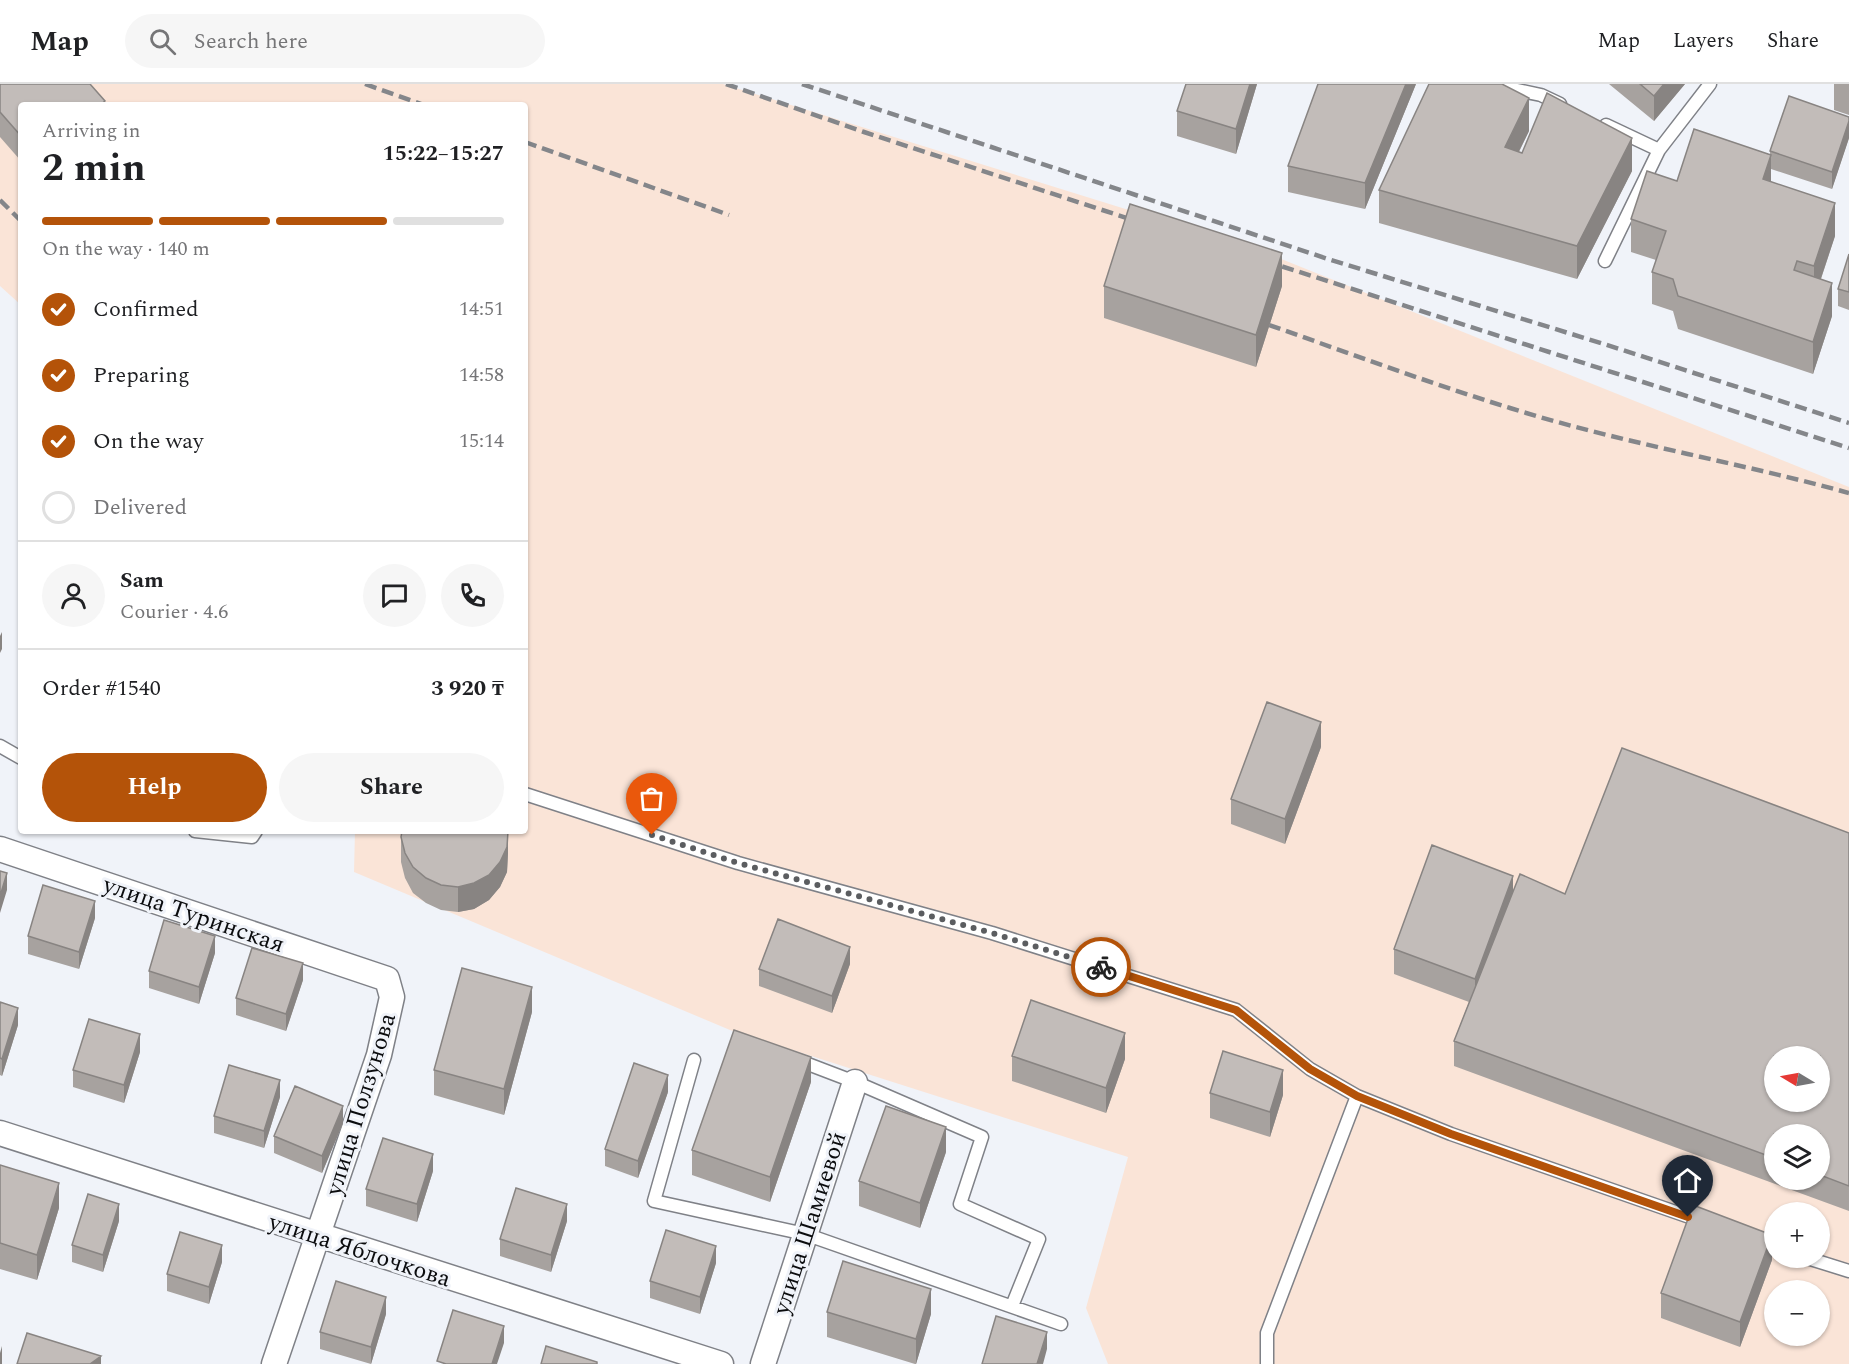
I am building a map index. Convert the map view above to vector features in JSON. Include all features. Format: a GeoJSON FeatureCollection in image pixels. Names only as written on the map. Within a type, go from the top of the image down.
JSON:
{"type":"FeatureCollection","features":[{"type":"Feature","properties":{"kind":"street","name":"улица Туринская"},"geometry":{"type":"LineString","coordinates":[[0,849],[387,980]]}},
{"type":"Feature","properties":{"kind":"street","name":"улица Ползунова"},"geometry":{"type":"LineString","coordinates":[[274,1364],[379,1055],[392,997],[387,980]]}},
{"type":"Feature","properties":{"kind":"street","name":"улица Шамиевой"},"geometry":{"type":"LineString","coordinates":[[763,1364],[855,1082]]}},
{"type":"Feature","properties":{"kind":"street","name":"улица Яблочкова"},"geometry":{"type":"LineString","coordinates":[[0,1133],[318,1237],[721,1364]]}},
{"type":"Feature","properties":{"kind":"lane"},"geometry":{"type":"LineString","coordinates":[[1488,84],[1541,96],[1573,110]]}},
{"type":"Feature","properties":{"kind":"lane"},"geometry":{"type":"LineString","coordinates":[[1605,261],[1659,150],[1710,84]]}},
{"type":"Feature","properties":{"kind":"lane"},"geometry":{"type":"LineString","coordinates":[[1595,120],[1659,150]]}},
{"type":"Feature","properties":{"kind":"lane"},"geometry":{"type":"LineString","coordinates":[[0,746],[18,756]]}},
{"type":"Feature","properties":{"kind":"lane"},"geometry":{"type":"LineString","coordinates":[[528,795],[738,863],[992,933],[1236,1010],[1310,1069],[1357,1096],[1451,1134],[1719,1227]]}},
{"type":"Feature","properties":{"kind":"lane"},"geometry":{"type":"LineString","coordinates":[[224,834],[252,837],[254,834]]}},
{"type":"Feature","properties":{"kind":"lane"},"geometry":{"type":"LineString","coordinates":[[694,1060],[654,1201],[805,1234],[1061,1324]]}},
{"type":"Feature","properties":{"kind":"lane"},"geometry":{"type":"LineString","coordinates":[[800,1061],[855,1082],[982,1137],[960,1204],[1039,1239],[1012,1306]]}},
{"type":"Feature","properties":{"kind":"lane"},"geometry":{"type":"LineString","coordinates":[[1267,1364],[1267,1333],[1357,1096]]}},
{"type":"Feature","properties":{"kind":"lane"},"geometry":{"type":"LineString","coordinates":[[1830,1265],[1849,1271]]}},
{"type":"Feature","properties":{"kind":"shaded area"},"geometry":{"type":"Polygon","coordinates":[[[0,84],[723,84],[1264,252],[1849,487],[1849,1364],[1108,1364],[1086,1308],[1128,1157],[730,1030],[354,872],[355,834],[528,834],[528,102],[18,102],[18,302],[0,286],[0,84]]]}},
{"type":"Feature","properties":{"kind":"building"},"geometry":{"type":"Polygon","coordinates":[[[0,84],[90,84],[105,101],[18,102],[18,133],[0,112],[0,84]]]}},
{"type":"Feature","properties":{"kind":"building"},"geometry":{"type":"Polygon","coordinates":[[[1186,84],[1250,84],[1236,129],[1177,111],[1186,84]]]}},
{"type":"Feature","properties":{"kind":"building"},"geometry":{"type":"Polygon","coordinates":[[[1318,84],[1406,84],[1365,183],[1288,166],[1318,84]]]}},
{"type":"Feature","properties":{"kind":"building"},"geometry":{"type":"Polygon","coordinates":[[[1429,84],[1502,84],[1529,98],[1505,147],[1522,153],[1547,93],[1632,138],[1577,246],[1379,190],[1429,84]]]}},
{"type":"Feature","properties":{"kind":"building"},"geometry":{"type":"Polygon","coordinates":[[[1640,84],[1664,84],[1654,96],[1640,84]]]}},
{"type":"Feature","properties":{"kind":"building"},"geometry":{"type":"Polygon","coordinates":[[[1789,96],[1849,117],[1832,172],[1770,151],[1789,96]]]}},
{"type":"Feature","properties":{"kind":"building"},"geometry":{"type":"Polygon","coordinates":[[[1694,129],[1771,155],[1763,179],[1835,203],[1814,266],[1797,261],[1794,270],[1832,283],[1813,342],[1678,296],[1673,279],[1652,272],[1666,231],[1631,219],[1647,171],[1677,181],[1694,129]]]}},
{"type":"Feature","properties":{"kind":"building"},"geometry":{"type":"Polygon","coordinates":[[[1130,204],[1282,253],[1256,335],[1104,286],[1130,204]]]}},
{"type":"Feature","properties":{"kind":"building"},"geometry":{"type":"Polygon","coordinates":[[[1849,254],[1849,292],[1838,289],[1849,254]]]}},
{"type":"Feature","properties":{"kind":"building"},"geometry":{"type":"Polygon","coordinates":[[[1267,702],[1321,722],[1285,819],[1231,799],[1267,702]]]}},
{"type":"Feature","properties":{"kind":"building"},"geometry":{"type":"Polygon","coordinates":[[[1622,748],[1849,833],[1849,1186],[1830,1179],[1830,1124],[1764,1124],[1764,1154],[1454,1041],[1520,874],[1565,894],[1622,748]]]}},
{"type":"Feature","properties":{"kind":"building"},"geometry":{"type":"Polygon","coordinates":[[[402,834],[508,834],[507,847],[500,862],[489,875],[474,883],[458,887],[441,885],[426,878],[413,867],[405,853],[402,834]]]}},
{"type":"Feature","properties":{"kind":"building"},"geometry":{"type":"Polygon","coordinates":[[[1432,845],[1513,876],[1475,979],[1394,949],[1432,845]]]}},
{"type":"Feature","properties":{"kind":"building"},"geometry":{"type":"Polygon","coordinates":[[[0,871],[7,873],[0,896],[0,871]]]}},
{"type":"Feature","properties":{"kind":"building"},"geometry":{"type":"Polygon","coordinates":[[[43,885],[95,901],[79,952],[28,936],[43,885]]]}},
{"type":"Feature","properties":{"kind":"building"},"geometry":{"type":"Polygon","coordinates":[[[778,919],[850,947],[832,996],[759,969],[778,919]]]}},
{"type":"Feature","properties":{"kind":"building"},"geometry":{"type":"Polygon","coordinates":[[[164,920],[215,936],[199,987],[149,971],[164,920]]]}},
{"type":"Feature","properties":{"kind":"building"},"geometry":{"type":"Polygon","coordinates":[[[252,948],[303,963],[286,1014],[236,998],[252,948]]]}},
{"type":"Feature","properties":{"kind":"building"},"geometry":{"type":"Polygon","coordinates":[[[462,968],[532,987],[504,1089],[434,1070],[462,968]]]}},
{"type":"Feature","properties":{"kind":"building"},"geometry":{"type":"Polygon","coordinates":[[[1031,1000],[1125,1033],[1106,1088],[1012,1056],[1031,1000]]]}},
{"type":"Feature","properties":{"kind":"building"},"geometry":{"type":"Polygon","coordinates":[[[0,1002],[18,1008],[2,1059],[0,1058],[0,1002]]]}},
{"type":"Feature","properties":{"kind":"building"},"geometry":{"type":"Polygon","coordinates":[[[89,1019],[140,1034],[124,1085],[73,1070],[89,1019]]]}},
{"type":"Feature","properties":{"kind":"building"},"geometry":{"type":"Polygon","coordinates":[[[734,1030],[811,1057],[770,1177],[692,1150],[734,1030]]]}},
{"type":"Feature","properties":{"kind":"building"},"geometry":{"type":"Polygon","coordinates":[[[1223,1051],[1283,1070],[1270,1112],[1210,1093],[1223,1051]]]}},
{"type":"Feature","properties":{"kind":"building"},"geometry":{"type":"Polygon","coordinates":[[[634,1063],[668,1075],[638,1161],[605,1149],[634,1063]]]}},
{"type":"Feature","properties":{"kind":"building"},"geometry":{"type":"Polygon","coordinates":[[[229,1065],[280,1080],[264,1131],[214,1116],[229,1065]]]}},
{"type":"Feature","properties":{"kind":"building"},"geometry":{"type":"Polygon","coordinates":[[[295,1086],[343,1106],[322,1156],[274,1136],[295,1086]]]}},
{"type":"Feature","properties":{"kind":"building"},"geometry":{"type":"Polygon","coordinates":[[[886,1106],[946,1127],[920,1203],[859,1181],[886,1106]]]}},
{"type":"Feature","properties":{"kind":"building"},"geometry":{"type":"Polygon","coordinates":[[[383,1138],[433,1154],[417,1204],[366,1189],[383,1138]]]}},
{"type":"Feature","properties":{"kind":"building"},"geometry":{"type":"Polygon","coordinates":[[[0,1165],[59,1183],[37,1255],[0,1243],[0,1165]]]}},
{"type":"Feature","properties":{"kind":"building"},"geometry":{"type":"Polygon","coordinates":[[[516,1188],[567,1204],[551,1255],[500,1239],[516,1188]]]}},
{"type":"Feature","properties":{"kind":"building"},"geometry":{"type":"Polygon","coordinates":[[[88,1194],[119,1204],[103,1255],[72,1245],[88,1194]]]}},
{"type":"Feature","properties":{"kind":"building"},"geometry":{"type":"Polygon","coordinates":[[[1693,1205],[1764,1232],[1764,1257],[1740,1322],[1661,1293],[1693,1205]]]}},
{"type":"Feature","properties":{"kind":"building"},"geometry":{"type":"Polygon","coordinates":[[[666,1230],[716,1246],[700,1297],[650,1281],[666,1230]]]}},
{"type":"Feature","properties":{"kind":"building"},"geometry":{"type":"Polygon","coordinates":[[[180,1232],[222,1245],[209,1287],[167,1274],[180,1232]]]}},
{"type":"Feature","properties":{"kind":"building"},"geometry":{"type":"Polygon","coordinates":[[[843,1261],[931,1289],[916,1339],[827,1312],[843,1261]]]}},
{"type":"Feature","properties":{"kind":"building"},"geometry":{"type":"Polygon","coordinates":[[[336,1281],[386,1297],[371,1347],[320,1332],[336,1281]]]}},
{"type":"Feature","properties":{"kind":"building"},"geometry":{"type":"Polygon","coordinates":[[[453,1310],[504,1326],[492,1364],[446,1364],[437,1361],[453,1310]]]}},
{"type":"Feature","properties":{"kind":"building"},"geometry":{"type":"Polygon","coordinates":[[[996,1316],[1047,1332],[1037,1364],[982,1364],[996,1316]]]}},
{"type":"Feature","properties":{"kind":"building"},"geometry":{"type":"Polygon","coordinates":[[[27,1333],[101,1356],[90,1364],[17,1364],[27,1333]]]}},
{"type":"Feature","properties":{"kind":"building"},"geometry":{"type":"Polygon","coordinates":[[[546,1346],[597,1362],[597,1364],[541,1364],[546,1346]]]}},
{"type":"Feature","properties":{"kind":"railway"},"geometry":{"type":"LineString","coordinates":[[365,84],[416,102]]}},
{"type":"Feature","properties":{"kind":"railway"},"geometry":{"type":"LineString","coordinates":[[726,84],[1142,223]]}},
{"type":"Feature","properties":{"kind":"railway"},"geometry":{"type":"LineString","coordinates":[[802,84],[1331,260],[1604,344],[1849,423]]}},
{"type":"Feature","properties":{"kind":"railway"},"geometry":{"type":"LineString","coordinates":[[528,143],[729,215]]}},
{"type":"Feature","properties":{"kind":"railway"},"geometry":{"type":"LineString","coordinates":[[0,200],[18,218]]}},
{"type":"Feature","properties":{"kind":"railway"},"geometry":{"type":"LineString","coordinates":[[1265,261],[1849,448]]}},
{"type":"Feature","properties":{"kind":"railway"},"geometry":{"type":"LineString","coordinates":[[1269,325],[1510,408],[1637,442],[1849,493]]}},
{"type":"Feature","properties":{"kind":"way so far"},"geometry":{"type":"LineString","coordinates":[[652,835],[738,863],[992,933],[1101,967]]}},
{"type":"Feature","properties":{"kind":"route"},"geometry":{"type":"LineString","coordinates":[[1101,967],[1236,1010],[1310,1069],[1357,1096],[1451,1134],[1688,1217]]}}]}
